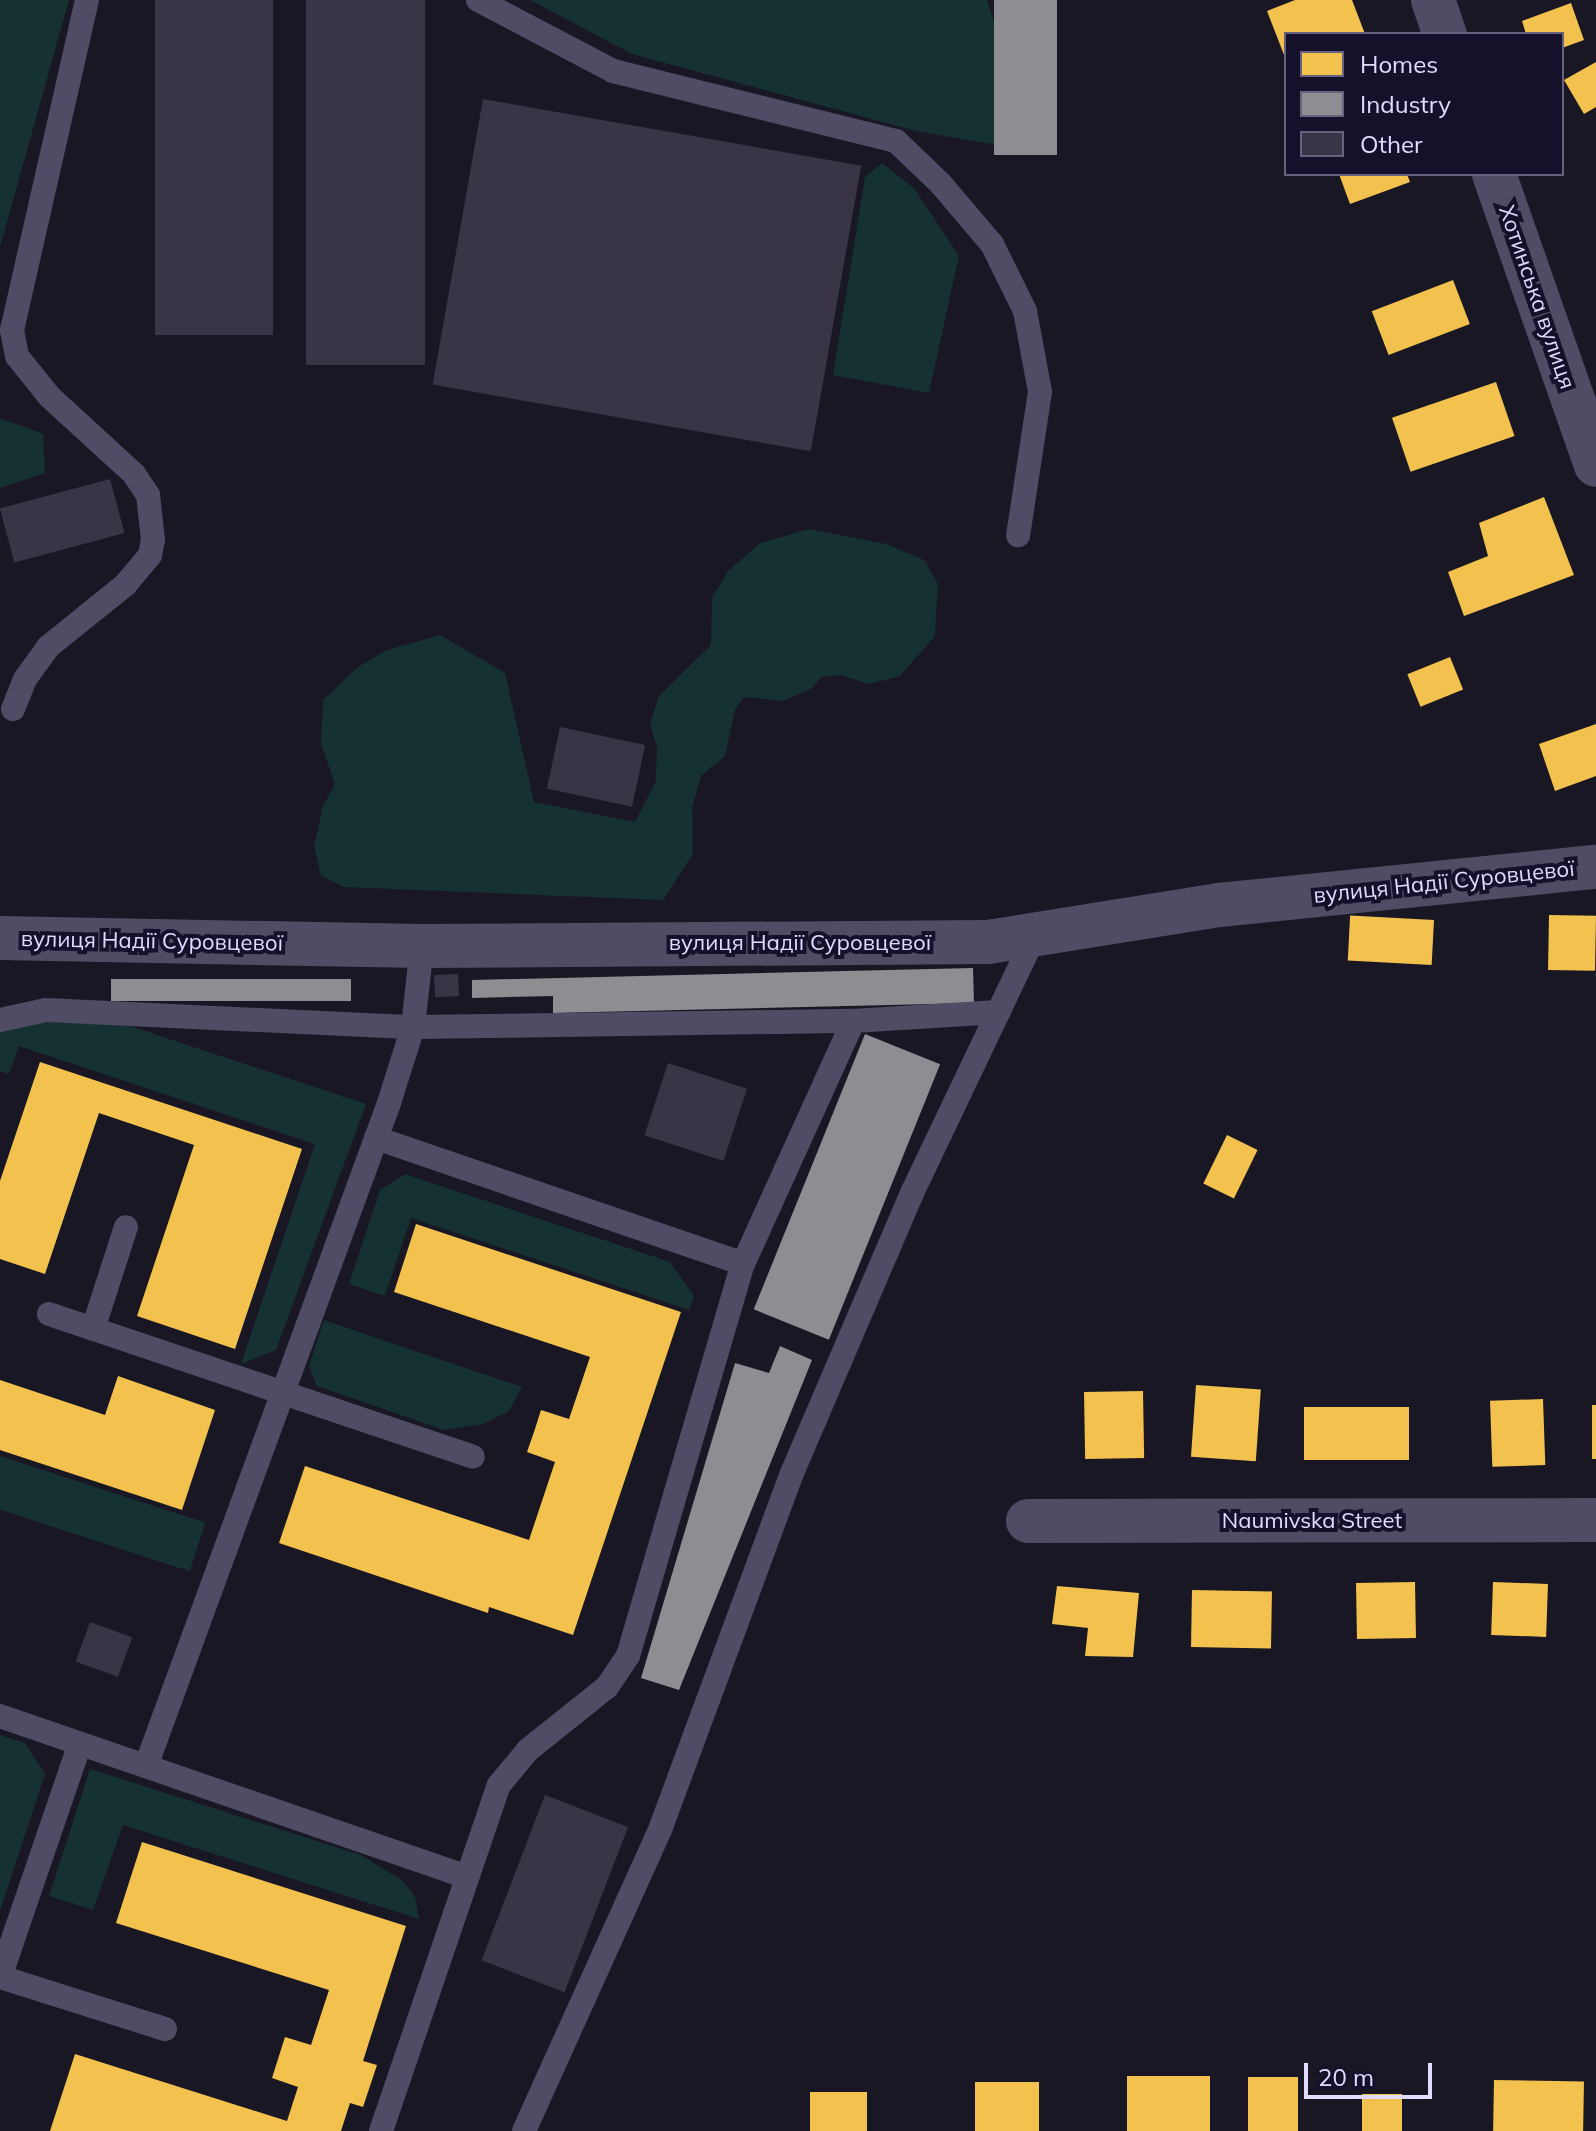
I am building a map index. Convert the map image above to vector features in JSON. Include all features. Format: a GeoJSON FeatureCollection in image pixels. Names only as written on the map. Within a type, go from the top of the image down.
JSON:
{"type":"FeatureCollection","features":[{"type":"Feature","properties":{"kind":"street"},"geometry":{"type":"LineString","coordinates":[[1433,0],[1444,32]]}},
{"type":"Feature","properties":{"kind":"street","name":"Хотинська вулиця"},"geometry":{"type":"LineString","coordinates":[[1495,176],[1596,465]]}},
{"type":"Feature","properties":{"kind":"street","name":"вулиця Надії Суровцевої"},"geometry":{"type":"LineString","coordinates":[[0,938],[422,946],[988,942],[1219,905],[1596,867]]}},
{"type":"Feature","properties":{"kind":"street","name":"Naumivska Street"},"geometry":{"type":"LineString","coordinates":[[1028,1521],[1596,1520]]}},
{"type":"Feature","properties":{"kind":"lane"},"geometry":{"type":"LineString","coordinates":[[13,709],[25,679],[48,647],[125,585],[150,555],[153,540],[148,495],[134,474],[49,396],[17,356],[12,330],[87,0]]}},
{"type":"Feature","properties":{"kind":"lane"},"geometry":{"type":"LineString","coordinates":[[478,0],[613,71],[896,141],[940,183],[992,244],[1025,311],[1040,392],[1018,535]]}},
{"type":"Feature","properties":{"kind":"lane"},"geometry":{"type":"LineString","coordinates":[[524,2131],[661,1827],[792,1473],[912,1193],[1034,937]]}},
{"type":"Feature","properties":{"kind":"lane"},"geometry":{"type":"LineString","coordinates":[[146,1766],[376,1138],[413,1027],[422,946]]}},
{"type":"Feature","properties":{"kind":"lane"},"geometry":{"type":"LineString","coordinates":[[0,1020],[46,1010],[413,1027],[853,1021],[999,1012]]}},
{"type":"Feature","properties":{"kind":"lane"},"geometry":{"type":"LineString","coordinates":[[381,2131],[464,1876],[509,1768],[583,1711],[628,1656],[743,1264],[853,1021]]}},
{"type":"Feature","properties":{"kind":"lane"},"geometry":{"type":"LineString","coordinates":[[376,1138],[743,1264]]}},
{"type":"Feature","properties":{"kind":"lane"},"geometry":{"type":"LineString","coordinates":[[93,1329],[126,1227]]}},
{"type":"Feature","properties":{"kind":"lane"},"geometry":{"type":"LineString","coordinates":[[49,1314],[473,1457]]}},
{"type":"Feature","properties":{"kind":"lane"},"geometry":{"type":"LineString","coordinates":[[0,1716],[464,1876]]}},
{"type":"Feature","properties":{"kind":"lane"},"geometry":{"type":"LineString","coordinates":[[80,1744],[0,1977],[165,2029]]}},
{"type":"Feature","properties":{"kind":"green space"},"geometry":{"type":"Polygon","coordinates":[[[0,0],[69,0],[0,247],[0,0]]]}},
{"type":"Feature","properties":{"kind":"green space"},"geometry":{"type":"Polygon","coordinates":[[[530,0],[987,0],[1036,152],[916,131],[632,54],[530,0]]]}},
{"type":"Feature","properties":{"kind":"green space"},"geometry":{"type":"Polygon","coordinates":[[[882,163],[914,188],[959,256],[929,393],[833,375],[865,177],[882,163]]]}},
{"type":"Feature","properties":{"kind":"green space"},"geometry":{"type":"Polygon","coordinates":[[[0,418],[43,434],[45,473],[0,488],[0,418]]]}},
{"type":"Feature","properties":{"kind":"green space"},"geometry":{"type":"Polygon","coordinates":[[[809,529],[886,544],[924,560],[938,584],[935,636],[900,676],[869,684],[841,675],[821,677],[812,688],[783,701],[744,697],[735,710],[725,756],[701,776],[692,808],[693,854],[663,900],[344,887],[321,876],[314,846],[323,806],[335,784],[321,744],[323,700],[358,667],[387,650],[440,635],[505,673],[534,802],[635,822],[656,781],[657,747],[650,724],[659,696],[711,645],[712,598],[728,571],[760,543],[809,529]]]}},
{"type":"Feature","properties":{"kind":"green space"},"geometry":{"type":"Polygon","coordinates":[[[31,1020],[130,1026],[366,1104],[276,1350],[241,1364],[315,1144],[19,1046],[9,1074],[0,1071],[0,1031],[31,1020]]]}},
{"type":"Feature","properties":{"kind":"green space"},"geometry":{"type":"Polygon","coordinates":[[[405,1174],[670,1262],[694,1296],[689,1310],[411,1218],[385,1296],[349,1284],[380,1190],[405,1174]]]}},
{"type":"Feature","properties":{"kind":"green space"},"geometry":{"type":"Polygon","coordinates":[[[324,1320],[522,1387],[509,1411],[483,1424],[444,1430],[317,1386],[309,1366],[324,1320]]]}},
{"type":"Feature","properties":{"kind":"green space"},"geometry":{"type":"Polygon","coordinates":[[[0,1456],[205,1523],[190,1571],[0,1510],[0,1456]]]}},
{"type":"Feature","properties":{"kind":"green space"},"geometry":{"type":"Polygon","coordinates":[[[0,1735],[25,1743],[45,1774],[0,1911],[0,1735]]]}},
{"type":"Feature","properties":{"kind":"green space"},"geometry":{"type":"Polygon","coordinates":[[[90,1769],[361,1855],[403,1881],[415,1897],[419,1919],[123,1825],[93,1910],[49,1896],[90,1769]]]}},
{"type":"Feature","properties":{"kind":"building: Homes"},"geometry":{"type":"Polygon","coordinates":[[[1295,0],[1352,0],[1364,32],[1284,32],[1284,55],[1267,11],[1295,0]]]}},
{"type":"Feature","properties":{"kind":"building: Homes"},"geometry":{"type":"Polygon","coordinates":[[[1571,3],[1584,40],[1564,47],[1564,32],[1525,32],[1522,21],[1571,3]]]}},
{"type":"Feature","properties":{"kind":"building: Homes"},"geometry":{"type":"Polygon","coordinates":[[[1596,62],[1596,107],[1584,114],[1564,80],[1596,62]]]}},
{"type":"Feature","properties":{"kind":"building: Homes"},"geometry":{"type":"Polygon","coordinates":[[[1340,176],[1408,176],[1410,182],[1350,204],[1340,176]]]}},
{"type":"Feature","properties":{"kind":"building: Homes"},"geometry":{"type":"Polygon","coordinates":[[[1453,280],[1470,324],[1389,355],[1372,311],[1453,280]]]}},
{"type":"Feature","properties":{"kind":"building: Homes"},"geometry":{"type":"Polygon","coordinates":[[[1496,382],[1515,436],[1411,472],[1392,418],[1496,382]]]}},
{"type":"Feature","properties":{"kind":"building: Homes"},"geometry":{"type":"Polygon","coordinates":[[[1544,497],[1574,575],[1464,616],[1448,572],[1488,556],[1479,523],[1544,497]]]}},
{"type":"Feature","properties":{"kind":"building: Homes"},"geometry":{"type":"Polygon","coordinates":[[[1450,657],[1463,689],[1420,707],[1407,674],[1450,657]]]}},
{"type":"Feature","properties":{"kind":"building: Homes"},"geometry":{"type":"Polygon","coordinates":[[[1596,724],[1596,776],[1555,791],[1539,744],[1596,724]]]}},
{"type":"Feature","properties":{"kind":"building: Homes"},"geometry":{"type":"Polygon","coordinates":[[[1549,915],[1596,916],[1595,971],[1548,970],[1549,915]]]}},
{"type":"Feature","properties":{"kind":"building: Homes"},"geometry":{"type":"Polygon","coordinates":[[[1350,916],[1434,920],[1432,965],[1348,961],[1350,916]]]}},
{"type":"Feature","properties":{"kind":"building: Homes"},"geometry":{"type":"Polygon","coordinates":[[[40,1062],[302,1149],[235,1349],[137,1316],[194,1145],[99,1113],[45,1274],[0,1259],[0,1181],[40,1062]]]}},
{"type":"Feature","properties":{"kind":"building: Homes"},"geometry":{"type":"Polygon","coordinates":[[[1227,1135],[1258,1150],[1234,1198],[1203,1184],[1227,1135]]]}},
{"type":"Feature","properties":{"kind":"building: Homes"},"geometry":{"type":"Polygon","coordinates":[[[416,1224],[681,1312],[573,1635],[489,1607],[488,1613],[279,1543],[305,1466],[529,1540],[555,1462],[527,1452],[541,1410],[569,1419],[590,1357],[394,1292],[416,1224]]]}},
{"type":"Feature","properties":{"kind":"building: Homes"},"geometry":{"type":"Polygon","coordinates":[[[118,1376],[215,1410],[182,1510],[0,1450],[0,1380],[105,1415],[118,1376]]]}},
{"type":"Feature","properties":{"kind":"building: Homes"},"geometry":{"type":"Polygon","coordinates":[[[1196,1385],[1261,1390],[1256,1461],[1191,1457],[1196,1385]]]}},
{"type":"Feature","properties":{"kind":"building: Homes"},"geometry":{"type":"Polygon","coordinates":[[[1143,1391],[1144,1458],[1085,1459],[1084,1392],[1143,1391]]]}},
{"type":"Feature","properties":{"kind":"building: Homes"},"geometry":{"type":"Polygon","coordinates":[[[1543,1399],[1545,1465],[1492,1467],[1490,1401],[1543,1399]]]}},
{"type":"Feature","properties":{"kind":"building: Homes"},"geometry":{"type":"Polygon","coordinates":[[[1592,1405],[1596,1405],[1596,1459],[1592,1459],[1592,1405]]]}},
{"type":"Feature","properties":{"kind":"building: Homes"},"geometry":{"type":"Polygon","coordinates":[[[1304,1407],[1409,1407],[1409,1460],[1304,1460],[1304,1407]]]}},
{"type":"Feature","properties":{"kind":"building: Homes"},"geometry":{"type":"Polygon","coordinates":[[[1415,1582],[1416,1638],[1357,1639],[1356,1583],[1415,1582]]]}},
{"type":"Feature","properties":{"kind":"building: Homes"},"geometry":{"type":"Polygon","coordinates":[[[1493,1582],[1548,1584],[1546,1637],[1491,1635],[1493,1582]]]}},
{"type":"Feature","properties":{"kind":"building: Homes"},"geometry":{"type":"Polygon","coordinates":[[[1057,1586],[1139,1593],[1133,1657],[1085,1656],[1088,1628],[1052,1624],[1057,1586]]]}},
{"type":"Feature","properties":{"kind":"building: Homes"},"geometry":{"type":"Polygon","coordinates":[[[1192,1590],[1272,1591],[1271,1648],[1191,1647],[1192,1590]]]}},
{"type":"Feature","properties":{"kind":"building: Homes"},"geometry":{"type":"Polygon","coordinates":[[[142,1842],[406,1926],[363,2061],[377,2065],[363,2107],[350,2103],[341,2131],[50,2131],[75,2054],[287,2121],[298,2087],[272,2078],[285,2037],[311,2045],[329,1990],[116,1923],[142,1842]]]}},
{"type":"Feature","properties":{"kind":"building: Homes"},"geometry":{"type":"Polygon","coordinates":[[[1127,2076],[1210,2076],[1210,2131],[1127,2131],[1127,2076]]]}},
{"type":"Feature","properties":{"kind":"building: Homes"},"geometry":{"type":"Polygon","coordinates":[[[1248,2077],[1298,2077],[1298,2131],[1248,2131],[1248,2077]]]}},
{"type":"Feature","properties":{"kind":"building: Homes"},"geometry":{"type":"Polygon","coordinates":[[[1494,2080],[1584,2082],[1583,2131],[1493,2131],[1494,2080]]]}},
{"type":"Feature","properties":{"kind":"building: Homes"},"geometry":{"type":"Polygon","coordinates":[[[975,2082],[1039,2082],[1039,2131],[975,2131],[975,2082]]]}},
{"type":"Feature","properties":{"kind":"building: Homes"},"geometry":{"type":"Polygon","coordinates":[[[810,2092],[867,2092],[867,2131],[810,2131],[810,2092]]]}},
{"type":"Feature","properties":{"kind":"building: Homes"},"geometry":{"type":"Polygon","coordinates":[[[1362,2094],[1402,2094],[1402,2131],[1362,2131],[1362,2094]]]}},
{"type":"Feature","properties":{"kind":"building: Industry"},"geometry":{"type":"Polygon","coordinates":[[[994,0],[1057,0],[1057,155],[994,155],[994,0]]]}},
{"type":"Feature","properties":{"kind":"building: Industry"},"geometry":{"type":"Polygon","coordinates":[[[973,968],[974,1003],[553,1013],[553,996],[472,998],[472,980],[973,968]]]}},
{"type":"Feature","properties":{"kind":"building: Industry"},"geometry":{"type":"Polygon","coordinates":[[[111,979],[351,979],[351,1001],[111,1001],[111,979]]]}},
{"type":"Feature","properties":{"kind":"building: Industry"},"geometry":{"type":"Polygon","coordinates":[[[865,1034],[940,1064],[829,1340],[754,1309],[865,1034]]]}},
{"type":"Feature","properties":{"kind":"building: Industry"},"geometry":{"type":"Polygon","coordinates":[[[780,1346],[812,1360],[679,1690],[641,1678],[735,1363],[769,1373],[780,1346]]]}},
{"type":"Feature","properties":{"kind":"building: Other"},"geometry":{"type":"Polygon","coordinates":[[[155,0],[273,0],[273,335],[155,335],[155,0]]]}},
{"type":"Feature","properties":{"kind":"building: Other"},"geometry":{"type":"Polygon","coordinates":[[[306,0],[425,0],[425,365],[306,365],[306,0]]]}},
{"type":"Feature","properties":{"kind":"building: Other"},"geometry":{"type":"Polygon","coordinates":[[[483,99],[861,166],[811,451],[433,385],[483,99]]]}},
{"type":"Feature","properties":{"kind":"building: Other"},"geometry":{"type":"Polygon","coordinates":[[[110,479],[124,533],[14,563],[0,508],[110,479]]]}},
{"type":"Feature","properties":{"kind":"building: Other"},"geometry":{"type":"Polygon","coordinates":[[[560,727],[645,745],[632,807],[547,789],[560,727]]]}},
{"type":"Feature","properties":{"kind":"building: Other"},"geometry":{"type":"Polygon","coordinates":[[[458,974],[459,996],[435,997],[434,975],[458,974]]]}},
{"type":"Feature","properties":{"kind":"building: Other"},"geometry":{"type":"Polygon","coordinates":[[[668,1063],[747,1089],[723,1161],[645,1135],[668,1063]]]}},
{"type":"Feature","properties":{"kind":"building: Other"},"geometry":{"type":"Polygon","coordinates":[[[90,1622],[132,1637],[118,1677],[76,1661],[90,1622]]]}},
{"type":"Feature","properties":{"kind":"building: Other"},"geometry":{"type":"Polygon","coordinates":[[[545,1795],[628,1827],[565,1992],[482,1960],[545,1795]]]}}]}
